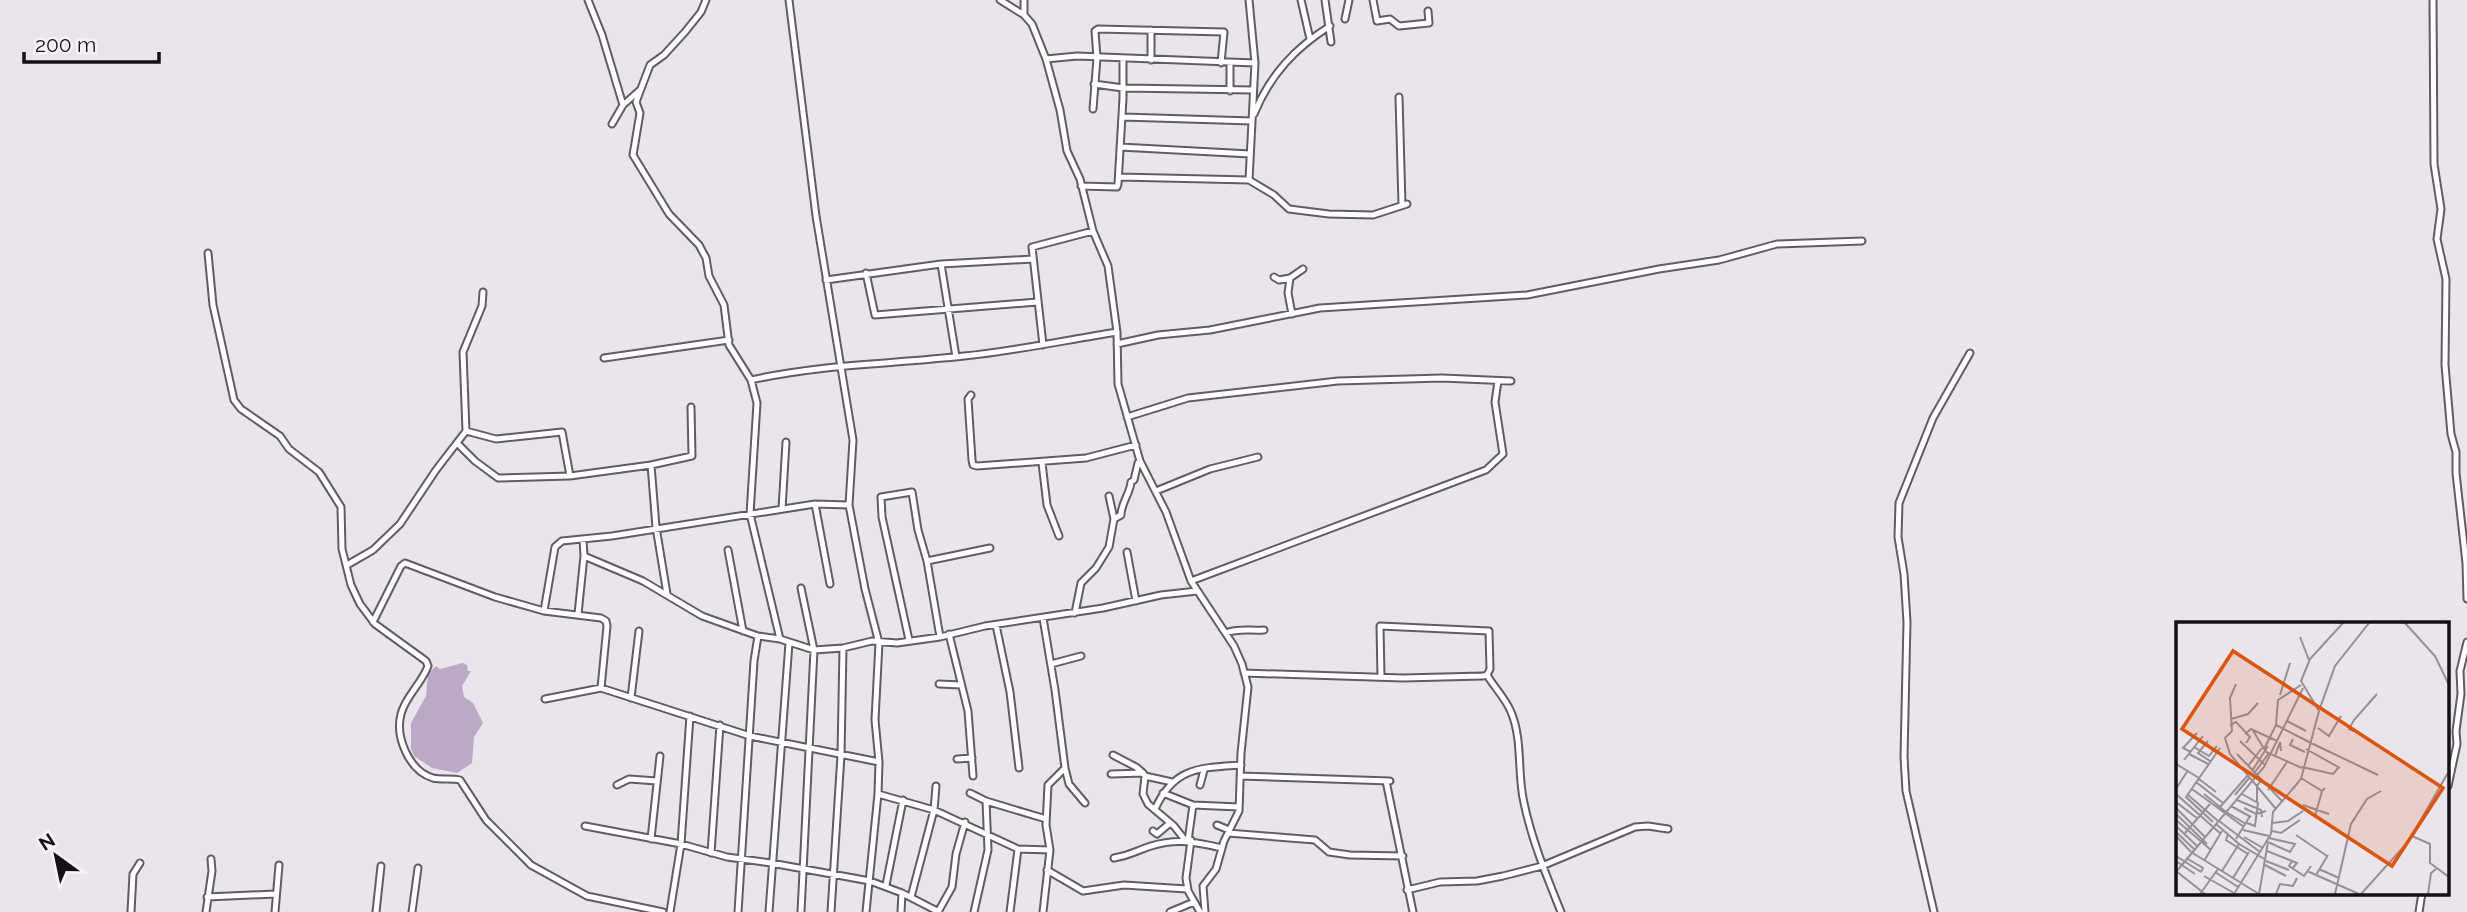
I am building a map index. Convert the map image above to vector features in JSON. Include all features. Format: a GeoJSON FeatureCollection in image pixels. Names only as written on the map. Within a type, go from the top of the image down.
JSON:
{"type":"FeatureCollection","features":[{"type":"Feature","properties":{"kind":"street"},"geometry":{"type":"LineString","coordinates":[[588,0],[602,35],[623,104]]}},
{"type":"Feature","properties":{"kind":"street"},"geometry":{"type":"LineString","coordinates":[[706,0],[701,12],[685,32],[664,55],[650,65],[636,103],[640,113],[633,155],[669,214],[699,245],[706,258],[709,276],[724,305],[729,345],[751,380],[757,404],[750,514],[780,639]]}},
{"type":"Feature","properties":{"kind":"street"},"geometry":{"type":"LineString","coordinates":[[789,0],[826,280],[853,440],[849,505],[865,589],[879,643],[875,720],[879,762],[878,794],[866,912]]}},
{"type":"Feature","properties":{"kind":"street"},"geometry":{"type":"LineString","coordinates":[[1000,0],[1024,15],[1032,24],[1046,59],[1061,115],[1063,139],[1081,186],[1093,231],[1108,266],[1117,332],[1118,384],[1140,461],[1156,491],[1191,581],[1226,633],[1242,664],[1248,687],[1237,818],[1214,872],[1203,886],[1189,891],[1124,884],[1083,891],[1047,870]]}},
{"type":"Feature","properties":{"kind":"street"},"geometry":{"type":"LineString","coordinates":[[1024,0],[1024,15]]}},
{"type":"Feature","properties":{"kind":"street"},"geometry":{"type":"LineString","coordinates":[[1249,180],[1255,63],[1250,0]]}},
{"type":"Feature","properties":{"kind":"street"},"geometry":{"type":"LineString","coordinates":[[1301,0],[1310,39]]}},
{"type":"Feature","properties":{"kind":"street"},"geometry":{"type":"LineString","coordinates":[[1325,0],[1331,42]]}},
{"type":"Feature","properties":{"kind":"street"},"geometry":{"type":"LineString","coordinates":[[1345,19],[1349,0]]}},
{"type":"Feature","properties":{"kind":"street"},"geometry":{"type":"LineString","coordinates":[[1373,0],[1377,21],[1390,19],[1399,26],[1429,23],[1428,11]]}},
{"type":"Feature","properties":{"kind":"street"},"geometry":{"type":"LineString","coordinates":[[2440,0],[2433,3],[2434,151],[2441,209],[2437,239],[2446,279],[2445,365],[2467,563],[2467,599]]}},
{"type":"Feature","properties":{"kind":"street"},"geometry":{"type":"LineString","coordinates":[[1252,119],[1262,94],[1293,52],[1330,26]]}},
{"type":"Feature","properties":{"kind":"street"},"geometry":{"type":"LineString","coordinates":[[1093,109],[1097,58],[1095,31],[1098,29],[1224,32],[1221,63]]}},
{"type":"Feature","properties":{"kind":"street"},"geometry":{"type":"LineString","coordinates":[[1151,30],[1151,60]]}},
{"type":"Feature","properties":{"kind":"street"},"geometry":{"type":"LineString","coordinates":[[1046,59],[1077,56],[1255,63]]}},
{"type":"Feature","properties":{"kind":"street"},"geometry":{"type":"LineString","coordinates":[[1081,186],[1117,187],[1120,177],[1123,117],[1123,58]]}},
{"type":"Feature","properties":{"kind":"street"},"geometry":{"type":"LineString","coordinates":[[1230,63],[1230,91]]}},
{"type":"Feature","properties":{"kind":"street"},"geometry":{"type":"LineString","coordinates":[[1094,84],[1123,88],[1253,90]]}},
{"type":"Feature","properties":{"kind":"street"},"geometry":{"type":"LineString","coordinates":[[612,124],[623,104],[642,88]]}},
{"type":"Feature","properties":{"kind":"street"},"geometry":{"type":"LineString","coordinates":[[1120,177],[1249,180],[1274,195],[1289,209],[1329,214],[1373,215],[1405,204],[1399,97]]}},
{"type":"Feature","properties":{"kind":"street"},"geometry":{"type":"LineString","coordinates":[[1123,117],[1252,119]]}},
{"type":"Feature","properties":{"kind":"street"},"geometry":{"type":"LineString","coordinates":[[1120,147],[1251,154]]}},
{"type":"Feature","properties":{"kind":"street"},"geometry":{"type":"LineString","coordinates":[[1043,345],[1032,247],[1093,231]]}},
{"type":"Feature","properties":{"kind":"street"},"geometry":{"type":"LineString","coordinates":[[1117,344],[1320,308],[1527,295],[1718,260],[1777,244],[1862,241]]}},
{"type":"Feature","properties":{"kind":"street"},"geometry":{"type":"LineString","coordinates":[[208,253],[213,305],[234,400],[241,409],[280,436],[289,449],[319,472],[341,507],[342,549],[351,584],[360,604],[373,622],[423,658],[428,667],[401,713],[401,742],[416,766],[432,778],[460,780],[495,829],[531,865],[563,884],[587,896],[663,912]]}},
{"type":"Feature","properties":{"kind":"street"},"geometry":{"type":"LineString","coordinates":[[826,280],[942,264],[1033,258]]}},
{"type":"Feature","properties":{"kind":"street"},"geometry":{"type":"LineString","coordinates":[[942,264],[956,357]]}},
{"type":"Feature","properties":{"kind":"street"},"geometry":{"type":"LineString","coordinates":[[1274,277],[1279,280],[1290,278],[1303,270]]}},
{"type":"Feature","properties":{"kind":"street"},"geometry":{"type":"LineString","coordinates":[[866,273],[874,315],[1037,302]]}},
{"type":"Feature","properties":{"kind":"street"},"geometry":{"type":"LineString","coordinates":[[1290,278],[1288,293],[1292,314]]}},
{"type":"Feature","properties":{"kind":"street"},"geometry":{"type":"LineString","coordinates":[[347,565],[373,550],[400,524],[466,431],[463,352],[482,306],[483,292]]}},
{"type":"Feature","properties":{"kind":"street"},"geometry":{"type":"LineString","coordinates":[[751,380],[839,365],[956,357],[1117,332]]}},
{"type":"Feature","properties":{"kind":"street"},"geometry":{"type":"LineString","coordinates":[[604,358],[729,340]]}},
{"type":"Feature","properties":{"kind":"street"},"geometry":{"type":"LineString","coordinates":[[1934,912],[1906,791],[1904,757],[1907,622],[1898,537],[1899,503],[1933,418],[1970,353]]}},
{"type":"Feature","properties":{"kind":"street"},"geometry":{"type":"LineString","coordinates":[[1128,417],[1188,398],[1338,381],[1442,378],[1511,382]]}},
{"type":"Feature","properties":{"kind":"street"},"geometry":{"type":"LineString","coordinates":[[1191,581],[1486,470],[1503,454],[1495,402],[1498,380]]}},
{"type":"Feature","properties":{"kind":"street"},"geometry":{"type":"LineString","coordinates":[[971,395],[968,399],[973,465],[1042,463],[1086,458],[1136,445]]}},
{"type":"Feature","properties":{"kind":"street"},"geometry":{"type":"LineString","coordinates":[[458,444],[498,478],[570,476],[651,465],[692,456],[691,407]]}},
{"type":"Feature","properties":{"kind":"street"},"geometry":{"type":"LineString","coordinates":[[466,431],[496,439],[562,432],[570,476]]}},
{"type":"Feature","properties":{"kind":"street"},"geometry":{"type":"LineString","coordinates":[[782,509],[786,442]]}},
{"type":"Feature","properties":{"kind":"street"},"geometry":{"type":"LineString","coordinates":[[1156,491],[1210,469],[1258,457]]}},
{"type":"Feature","properties":{"kind":"street"},"geometry":{"type":"LineString","coordinates":[[1114,519],[1121,515],[1122,505],[1131,482],[1135,480],[1140,461]]}},
{"type":"Feature","properties":{"kind":"street"},"geometry":{"type":"LineString","coordinates":[[1042,463],[1047,505],[1059,536]]}},
{"type":"Feature","properties":{"kind":"street"},"geometry":{"type":"LineString","coordinates":[[651,465],[656,527],[667,594]]}},
{"type":"Feature","properties":{"kind":"street"},"geometry":{"type":"LineString","coordinates":[[909,640],[882,517],[881,497],[912,492],[940,637]]}},
{"type":"Feature","properties":{"kind":"street"},"geometry":{"type":"LineString","coordinates":[[1075,613],[1081,583],[1096,569],[1105,555],[1114,519],[1109,496]]}},
{"type":"Feature","properties":{"kind":"street"},"geometry":{"type":"LineString","coordinates":[[544,611],[555,547],[562,541],[815,504],[849,505]]}},
{"type":"Feature","properties":{"kind":"street"},"geometry":{"type":"LineString","coordinates":[[815,504],[830,584]]}},
{"type":"Feature","properties":{"kind":"street"},"geometry":{"type":"LineString","coordinates":[[578,614],[583,538]]}},
{"type":"Feature","properties":{"kind":"street"},"geometry":{"type":"LineString","coordinates":[[927,561],[990,548]]}},
{"type":"Feature","properties":{"kind":"street"},"geometry":{"type":"LineString","coordinates":[[728,550],[743,631]]}},
{"type":"Feature","properties":{"kind":"street"},"geometry":{"type":"LineString","coordinates":[[1127,552],[1136,601]]}},
{"type":"Feature","properties":{"kind":"street"},"geometry":{"type":"LineString","coordinates":[[583,556],[643,581],[702,616],[758,636],[780,639],[814,650],[843,648],[872,641],[879,643],[940,637],[1075,613],[1161,594],[1197,591]]}},
{"type":"Feature","properties":{"kind":"street"},"geometry":{"type":"LineString","coordinates":[[373,622],[405,563],[495,597],[544,611],[601,618],[607,626],[601,688]]}},
{"type":"Feature","properties":{"kind":"street"},"geometry":{"type":"LineString","coordinates":[[801,588],[814,650],[801,912]]}},
{"type":"Feature","properties":{"kind":"street"},"geometry":{"type":"LineString","coordinates":[[1044,618],[1065,768],[1069,784],[1085,803]]}},
{"type":"Feature","properties":{"kind":"street"},"geometry":{"type":"LineString","coordinates":[[996,625],[1010,692],[1019,768]]}},
{"type":"Feature","properties":{"kind":"street"},"geometry":{"type":"LineString","coordinates":[[1381,677],[1380,626],[1489,631],[1490,669],[1487,675]]}},
{"type":"Feature","properties":{"kind":"street"},"geometry":{"type":"LineString","coordinates":[[1226,633],[1236,629],[1264,630]]}},
{"type":"Feature","properties":{"kind":"street"},"geometry":{"type":"LineString","coordinates":[[631,698],[639,631]]}},
{"type":"Feature","properties":{"kind":"street"},"geometry":{"type":"LineString","coordinates":[[949,634],[968,711],[973,776]]}},
{"type":"Feature","properties":{"kind":"street"},"geometry":{"type":"LineString","coordinates":[[738,912],[758,636]]}},
{"type":"Feature","properties":{"kind":"street"},"geometry":{"type":"LineString","coordinates":[[2450,777],[2457,744],[2460,671],[2467,642]]}},
{"type":"Feature","properties":{"kind":"street"},"geometry":{"type":"LineString","coordinates":[[769,912],[789,643]]}},
{"type":"Feature","properties":{"kind":"street"},"geometry":{"type":"LineString","coordinates":[[831,912],[841,755],[843,648]]}},
{"type":"Feature","properties":{"kind":"street"},"geometry":{"type":"LineString","coordinates":[[1051,664],[1081,656]]}},
{"type":"Feature","properties":{"kind":"street"},"geometry":{"type":"LineString","coordinates":[[1244,673],[1449,678],[1487,675]]}},
{"type":"Feature","properties":{"kind":"street"},"geometry":{"type":"LineString","coordinates":[[1487,675],[1510,709],[1516,728],[1519,778],[1524,806],[1542,866],[1560,912]]}},
{"type":"Feature","properties":{"kind":"street"},"geometry":{"type":"LineString","coordinates":[[939,684],[961,685]]}},
{"type":"Feature","properties":{"kind":"street"},"geometry":{"type":"LineString","coordinates":[[545,699],[601,688],[750,736],[879,762]]}},
{"type":"Feature","properties":{"kind":"street"},"geometry":{"type":"LineString","coordinates":[[670,912],[681,844],[690,716]]}},
{"type":"Feature","properties":{"kind":"street"},"geometry":{"type":"LineString","coordinates":[[711,853],[720,725]]}},
{"type":"Feature","properties":{"kind":"street"},"geometry":{"type":"LineString","coordinates":[[1113,755],[1144,774]]}},
{"type":"Feature","properties":{"kind":"street"},"geometry":{"type":"LineString","coordinates":[[651,839],[660,756]]}},
{"type":"Feature","properties":{"kind":"street"},"geometry":{"type":"LineString","coordinates":[[957,759],[972,758]]}},
{"type":"Feature","properties":{"kind":"street"},"geometry":{"type":"LineString","coordinates":[[1155,808],[1165,788],[1188,771],[1241,765]]}},
{"type":"Feature","properties":{"kind":"street"},"geometry":{"type":"LineString","coordinates":[[1043,912],[1049,850],[1046,820],[1048,785],[1065,768]]}},
{"type":"Feature","properties":{"kind":"street"},"geometry":{"type":"LineString","coordinates":[[1200,785],[1204,770]]}},
{"type":"Feature","properties":{"kind":"street"},"geometry":{"type":"LineString","coordinates":[[1111,774],[1144,774],[1172,782]]}},
{"type":"Feature","properties":{"kind":"street"},"geometry":{"type":"LineString","coordinates":[[1144,774],[1143,794],[1148,804],[1188,840]]}},
{"type":"Feature","properties":{"kind":"street"},"geometry":{"type":"LineString","coordinates":[[1240,776],[1388,781],[1413,912]]}},
{"type":"Feature","properties":{"kind":"street"},"geometry":{"type":"LineString","coordinates":[[617,785],[629,779],[657,781]]}},
{"type":"Feature","properties":{"kind":"street"},"geometry":{"type":"LineString","coordinates":[[911,897],[934,810],[936,786]]}},
{"type":"Feature","properties":{"kind":"street"},"geometry":{"type":"LineString","coordinates":[[970,793],[986,801],[1046,820]]}},
{"type":"Feature","properties":{"kind":"street"},"geometry":{"type":"LineString","coordinates":[[1163,793],[1193,805],[1239,807]]}},
{"type":"Feature","properties":{"kind":"street"},"geometry":{"type":"LineString","coordinates":[[878,794],[904,800],[965,822],[1018,849],[1049,850]]}},
{"type":"Feature","properties":{"kind":"street"},"geometry":{"type":"LineString","coordinates":[[886,885],[904,800]]}},
{"type":"Feature","properties":{"kind":"street"},"geometry":{"type":"LineString","coordinates":[[974,912],[984,874],[988,833],[986,801]]}},
{"type":"Feature","properties":{"kind":"street"},"geometry":{"type":"LineString","coordinates":[[1193,805],[1186,878],[1194,902],[1202,912]]}},
{"type":"Feature","properties":{"kind":"street"},"geometry":{"type":"LineString","coordinates":[[585,826],[681,844],[741,859],[870,881],[886,885],[911,897],[927,909],[938,912],[952,887],[956,854],[965,822]]}},
{"type":"Feature","properties":{"kind":"street"},"geometry":{"type":"LineString","coordinates":[[1153,831],[1157,834],[1169,824]]}},
{"type":"Feature","properties":{"kind":"street"},"geometry":{"type":"LineString","coordinates":[[1217,825],[1229,832],[1315,840],[1329,852],[1403,856]]}},
{"type":"Feature","properties":{"kind":"street"},"geometry":{"type":"LineString","coordinates":[[1407,890],[1440,882],[1477,881],[1542,866],[1635,827],[1668,829]]}},
{"type":"Feature","properties":{"kind":"street"},"geometry":{"type":"LineString","coordinates":[[1114,858],[1133,855],[1152,845],[1188,840],[1222,848]]}},
{"type":"Feature","properties":{"kind":"street"},"geometry":{"type":"LineString","coordinates":[[1010,912],[1018,849]]}},
{"type":"Feature","properties":{"kind":"street"},"geometry":{"type":"LineString","coordinates":[[206,912],[212,871],[211,859]]}},
{"type":"Feature","properties":{"kind":"street"},"geometry":{"type":"LineString","coordinates":[[131,912],[133,874],[140,863]]}},
{"type":"Feature","properties":{"kind":"street"},"geometry":{"type":"LineString","coordinates":[[275,912],[279,865]]}},
{"type":"Feature","properties":{"kind":"street"},"geometry":{"type":"LineString","coordinates":[[376,912],[381,866]]}},
{"type":"Feature","properties":{"kind":"street"},"geometry":{"type":"LineString","coordinates":[[412,912],[418,868]]}},
{"type":"Feature","properties":{"kind":"street"},"geometry":{"type":"LineString","coordinates":[[1202,912],[1203,886]]}},
{"type":"Feature","properties":{"kind":"street"},"geometry":{"type":"LineString","coordinates":[[901,912],[902,893]]}},
{"type":"Feature","properties":{"kind":"street"},"geometry":{"type":"LineString","coordinates":[[207,897],[276,894]]}},
{"type":"Feature","properties":{"kind":"street"},"geometry":{"type":"LineString","coordinates":[[2419,912],[2422,894]]}},
{"type":"Feature","properties":{"kind":"street"},"geometry":{"type":"LineString","coordinates":[[1170,912],[1194,902]]}},
{"type":"Feature","properties":{"kind":"shaded area"},"geometry":{"type":"Polygon","coordinates":[[[463,663],[467,665],[468,671],[471,671],[462,686],[464,697],[473,703],[483,723],[474,737],[472,763],[457,773],[432,768],[414,756],[411,749],[411,723],[426,696],[428,674],[436,666],[440,669],[463,663]]]}}]}
